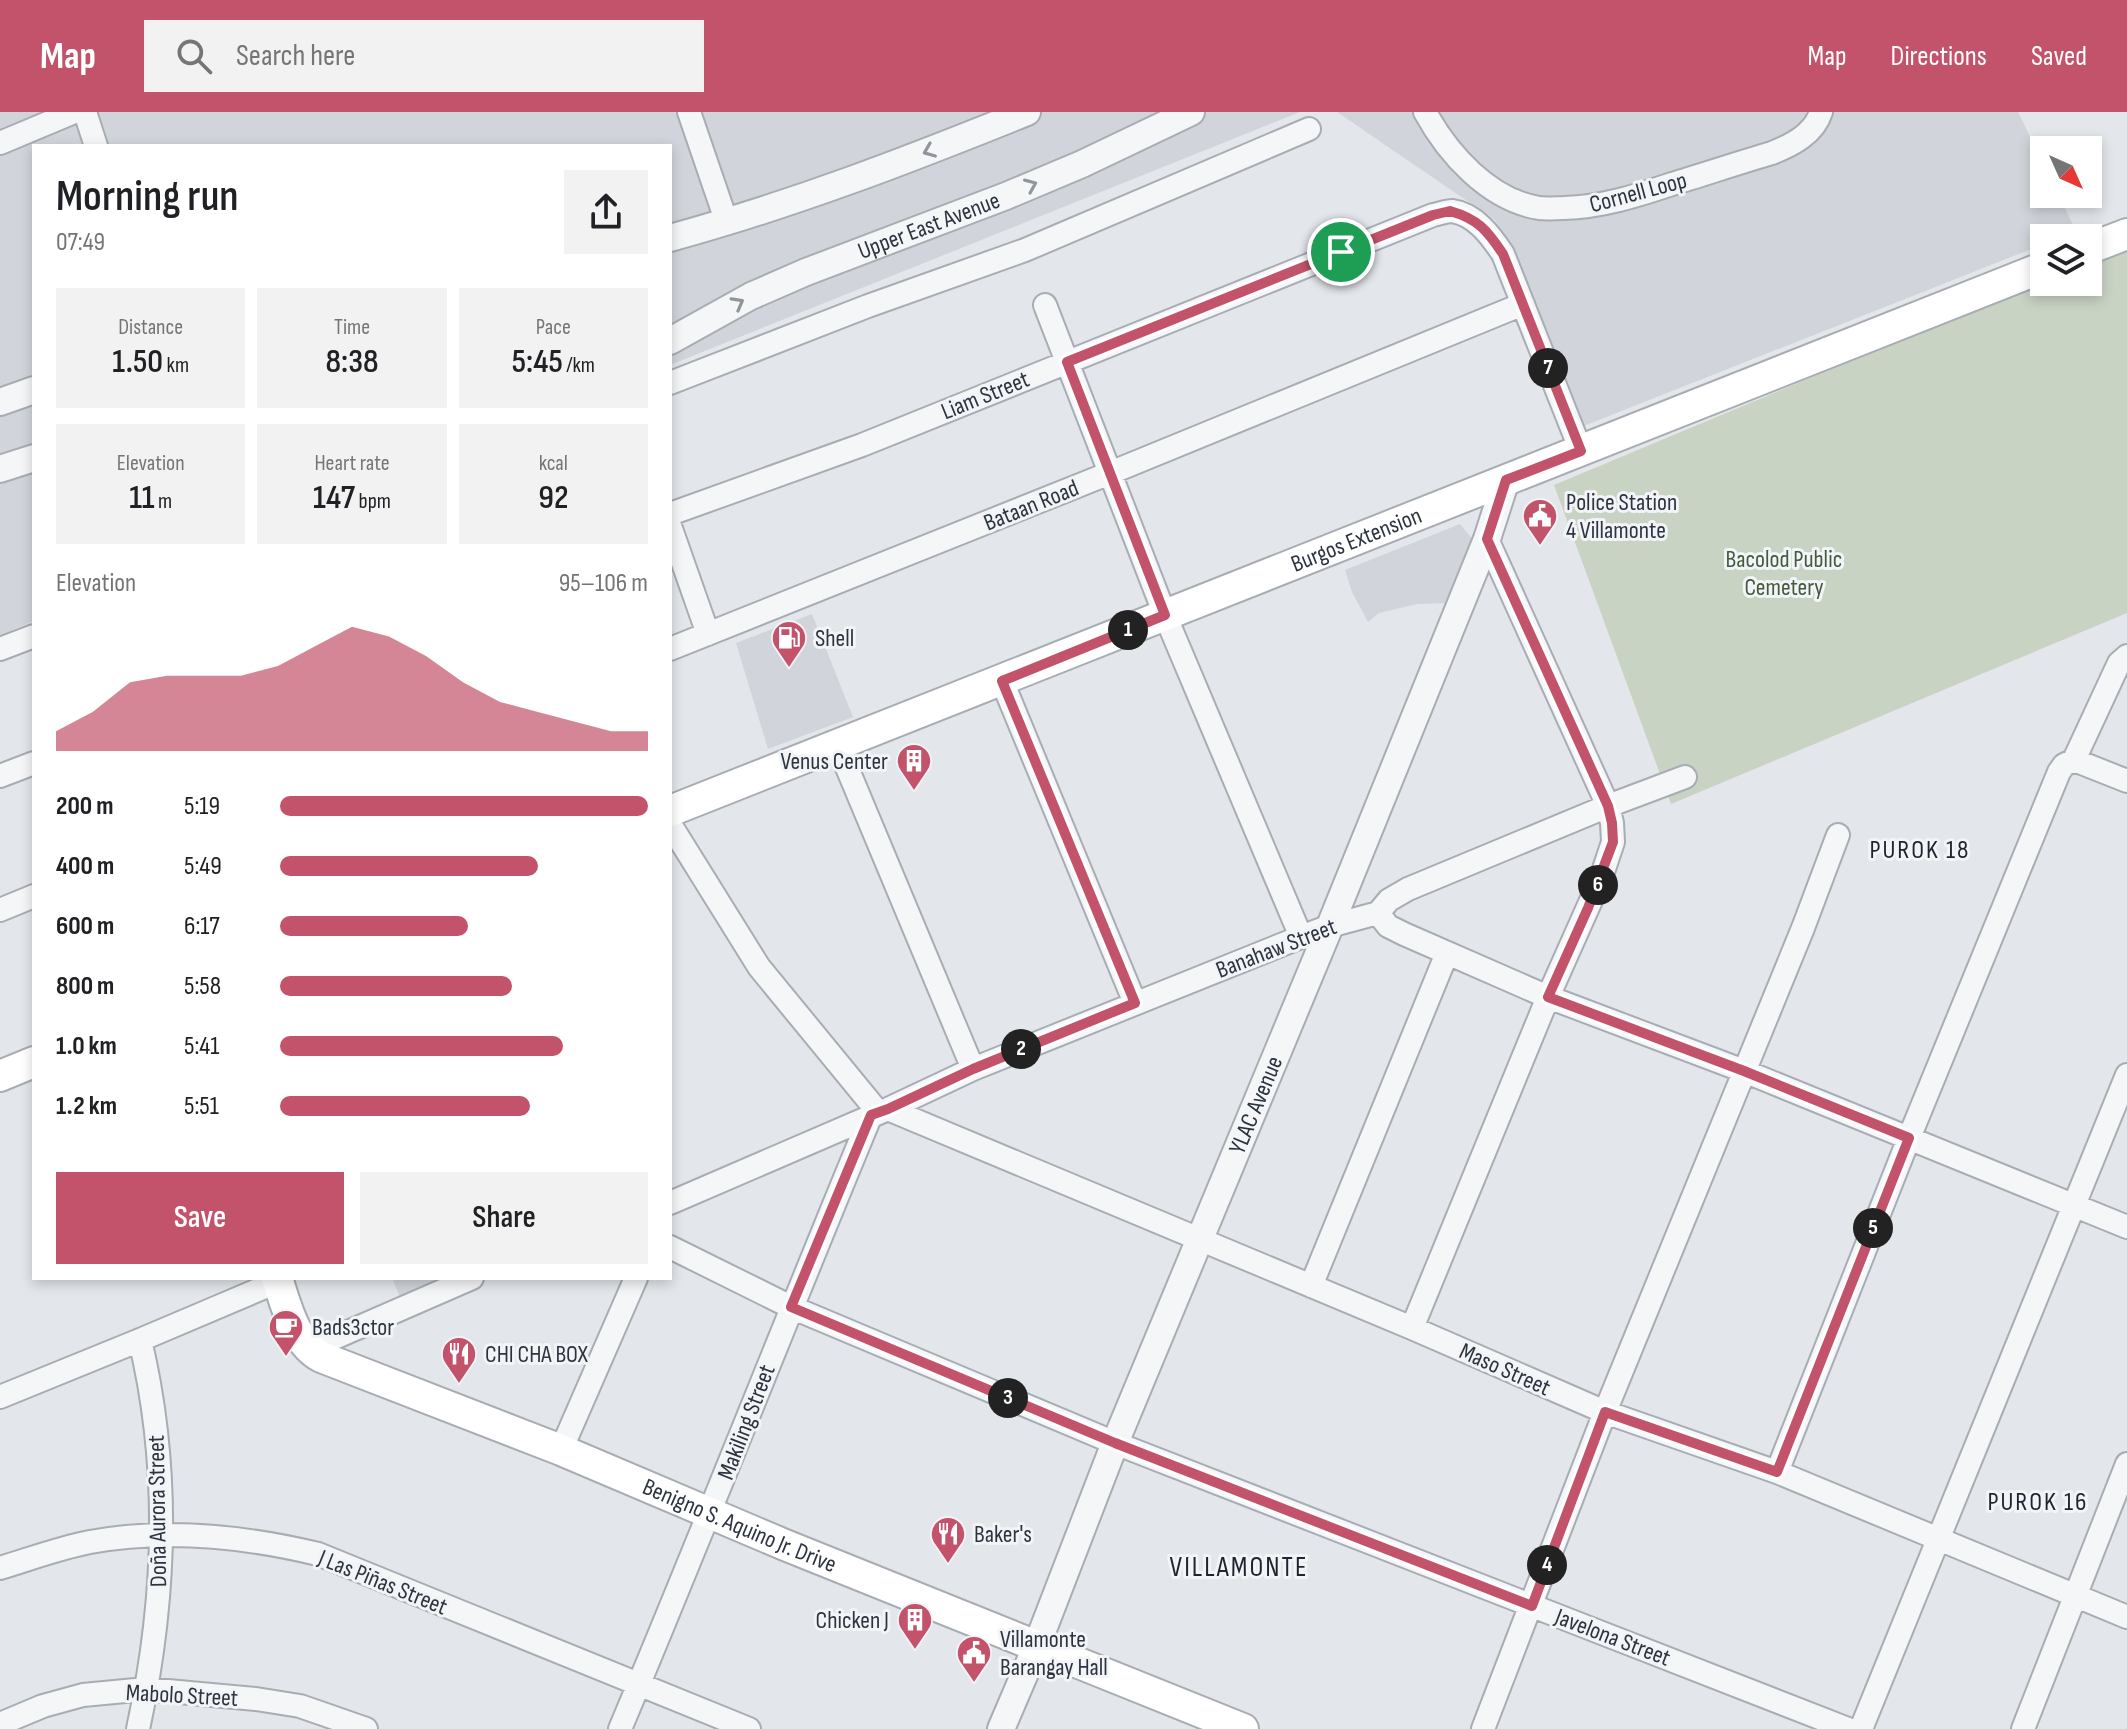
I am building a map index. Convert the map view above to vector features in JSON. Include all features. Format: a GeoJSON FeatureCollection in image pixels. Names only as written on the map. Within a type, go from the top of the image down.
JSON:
{"type":"FeatureCollection","features":[{"type":"Feature","properties":{"kind":"main road"},"geometry":{"type":"LineString","coordinates":[[2102,244],[2127,234]]}},
{"type":"Feature","properties":{"kind":"main road","name":"Burgos Extension"},"geometry":{"type":"LineString","coordinates":[[672,810],[2030,273]]}},
{"type":"Feature","properties":{"kind":"main road"},"geometry":{"type":"LineString","coordinates":[[0,1076],[32,1063]]}},
{"type":"Feature","properties":{"kind":"main road"},"geometry":{"type":"LineString","coordinates":[[278,1280],[290,1315],[309,1349]]}},
{"type":"Feature","properties":{"kind":"main road","name":"Benigno S. Aquino Jr. Drive"},"geometry":{"type":"LineString","coordinates":[[309,1349],[321,1357],[561,1450],[785,1545],[1037,1645],[1206,1722],[1243,1729]]}},
{"type":"Feature","properties":{"kind":"street"},"geometry":{"type":"LineString","coordinates":[[0,143],[74,112]]}},
{"type":"Feature","properties":{"kind":"street"},"geometry":{"type":"LineString","coordinates":[[85,112],[95,144]]}},
{"type":"Feature","properties":{"kind":"street"},"geometry":{"type":"LineString","coordinates":[[689,112],[727,223]]}},
{"type":"Feature","properties":{"kind":"street"},"geometry":{"type":"LineString","coordinates":[[672,237],[727,223],[865,176],[1027,112]]}},
{"type":"Feature","properties":{"kind":"street","name":"Upper East Avenue"},"geometry":{"type":"LineString","coordinates":[[672,340],[751,296],[1006,196],[1191,112]]}},
{"type":"Feature","properties":{"kind":"street","name":"Cornell Loop"},"geometry":{"type":"LineString","coordinates":[[1425,112],[1441,140],[1483,183],[1513,199],[1540,208],[1587,207],[1618,201],[1772,153],[1791,145],[1809,132],[1821,112]]}},
{"type":"Feature","properties":{"kind":"street"},"geometry":{"type":"LineString","coordinates":[[672,382],[868,306],[1025,250],[1309,129]]}},
{"type":"Feature","properties":{"kind":"street","name":"Liam Street"},"geometry":{"type":"LineString","coordinates":[[672,512],[862,445],[1433,215],[1450,211],[1469,217],[1491,236],[1503,254],[1523,304]]}},
{"type":"Feature","properties":{"kind":"street"},"geometry":{"type":"LineString","coordinates":[[1523,304],[1581,451]]}},
{"type":"Feature","properties":{"kind":"street","name":"Bataan Road"},"geometry":{"type":"LineString","coordinates":[[672,648],[1523,304]]}},
{"type":"Feature","properties":{"kind":"street"},"geometry":{"type":"LineString","coordinates":[[1045,305],[1165,615],[1301,937]]}},
{"type":"Feature","properties":{"kind":"street"},"geometry":{"type":"LineString","coordinates":[[0,402],[32,391]]}},
{"type":"Feature","properties":{"kind":"street"},"geometry":{"type":"LineString","coordinates":[[0,469],[32,459]]}},
{"type":"Feature","properties":{"kind":"street","name":"YLAC Avenue"},"geometry":{"type":"LineString","coordinates":[[1001,1729],[1198,1239],[1330,926],[1487,539],[1506,480]]}},
{"type":"Feature","properties":{"kind":"street"},"geometry":{"type":"LineString","coordinates":[[672,532],[708,634]]}},
{"type":"Feature","properties":{"kind":"street"},"geometry":{"type":"LineString","coordinates":[[1412,1328],[1613,842],[1608,806],[1487,539]]}},
{"type":"Feature","properties":{"kind":"street"},"geometry":{"type":"LineString","coordinates":[[0,649],[32,637]]}},
{"type":"Feature","properties":{"kind":"street"},"geometry":{"type":"LineString","coordinates":[[1777,1472],[2059,772],[2074,760],[2119,663],[2127,656]]}},
{"type":"Feature","properties":{"kind":"street"},"geometry":{"type":"LineString","coordinates":[[1002,681],[1135,1003]]}},
{"type":"Feature","properties":{"kind":"street"},"geometry":{"type":"LineString","coordinates":[[838,746],[973,1069]]}},
{"type":"Feature","properties":{"kind":"street"},"geometry":{"type":"LineString","coordinates":[[2074,760],[2127,781]]}},
{"type":"Feature","properties":{"kind":"street"},"geometry":{"type":"LineString","coordinates":[[0,776],[32,764]]}},
{"type":"Feature","properties":{"kind":"street","name":"Banahaw Street"},"geometry":{"type":"LineString","coordinates":[[672,1202],[973,1069],[1301,937],[1378,913],[1389,900],[1408,889],[1685,777]]}},
{"type":"Feature","properties":{"kind":"street"},"geometry":{"type":"LineString","coordinates":[[672,827],[759,967],[879,1112]]}},
{"type":"Feature","properties":{"kind":"street"},"geometry":{"type":"LineString","coordinates":[[1483,1729],[1605,1412],[1838,835]]}},
{"type":"Feature","properties":{"kind":"street"},"geometry":{"type":"LineString","coordinates":[[0,910],[32,897]]}},
{"type":"Feature","properties":{"kind":"street"},"geometry":{"type":"LineString","coordinates":[[1378,913],[1388,926],[1548,997],[1744,1071],[2127,1227]]}},
{"type":"Feature","properties":{"kind":"street"},"geometry":{"type":"LineString","coordinates":[[1311,1286],[1447,953]]}},
{"type":"Feature","properties":{"kind":"street"},"geometry":{"type":"LineString","coordinates":[[1861,1729],[2127,1075]]}},
{"type":"Feature","properties":{"kind":"street","name":"Maso Street"},"geometry":{"type":"LineString","coordinates":[[879,1112],[1198,1239],[1605,1412],[1777,1472],[2127,1617]]}},
{"type":"Feature","properties":{"kind":"street","name":"Makiling Street"},"geometry":{"type":"LineString","coordinates":[[620,1729],[791,1307],[879,1112]]}},
{"type":"Feature","properties":{"kind":"street","name":"Javelona Street"},"geometry":{"type":"LineString","coordinates":[[672,1248],[791,1307],[1115,1443],[1848,1729]]}},
{"type":"Feature","properties":{"kind":"street"},"geometry":{"type":"LineString","coordinates":[[0,1397],[278,1280]]}},
{"type":"Feature","properties":{"kind":"street"},"geometry":{"type":"LineString","coordinates":[[309,1349],[467,1280]]}},
{"type":"Feature","properties":{"kind":"street"},"geometry":{"type":"LineString","coordinates":[[561,1450],[635,1280]]}},
{"type":"Feature","properties":{"kind":"street","name":"Doña Aurora Street"},"geometry":{"type":"LineString","coordinates":[[138,1729],[157,1617],[162,1535],[156,1429],[151,1385],[140,1340]]}},
{"type":"Feature","properties":{"kind":"street"},"geometry":{"type":"LineString","coordinates":[[2023,1729],[2127,1464]]}},
{"type":"Feature","properties":{"kind":"street","name":"J Las Piñas Street"},"geometry":{"type":"LineString","coordinates":[[0,1568],[89,1542],[162,1535],[236,1538],[280,1545],[318,1554],[749,1729]]}},
{"type":"Feature","properties":{"kind":"street","name":"Mabolo Street"},"geometry":{"type":"LineString","coordinates":[[0,1724],[43,1706],[83,1695],[146,1689],[300,1706],[366,1729]]}},
{"type":"Feature","properties":{"kind":"shaded area"},"geometry":{"type":"Polygon","coordinates":[[[0,112],[1300,112],[672,364],[672,144],[32,144],[32,622],[0,635],[0,112]]]}},
{"type":"Feature","properties":{"kind":"shaded area"},"geometry":{"type":"Polygon","coordinates":[[[1337,112],[2018,112],[2030,136],[2030,208],[2065,208],[2073,224],[2030,224],[2030,250],[1576,429],[1495,220],[1337,112]]]}},
{"type":"Feature","properties":{"kind":"shaded area"},"geometry":{"type":"Polygon","coordinates":[[[1460,524],[1475,542],[1448,603],[1417,604],[1379,613],[1368,622],[1352,592],[1345,570],[1460,524]]]}},
{"type":"Feature","properties":{"kind":"shaded area","name":"Shell"},"geometry":{"type":"Polygon","coordinates":[[[812,614],[853,717],[768,749],[736,643],[812,614]]]}},
{"type":"Feature","properties":{"kind":"shaded area"},"geometry":{"type":"Polygon","coordinates":[[[393,1280],[450,1280],[402,1302],[393,1280]]]}},
{"type":"Feature","properties":{"kind":"green space","name":"Bacolod Public Cemetery"},"geometry":{"type":"Polygon","coordinates":[[[2127,246],[2127,613],[1671,804],[1554,485],[2030,286],[2030,296],[2102,296],[2102,256],[2127,246]]]}},
{"type":"Feature","properties":{"kind":"place","name":"Police Station 4 Villamonte"},"geometry":{"type":"Point","coordinates":[1540,547]}},
{"type":"Feature","properties":{"kind":"place","name":"Shell"},"geometry":{"type":"Point","coordinates":[789,669]}},
{"type":"Feature","properties":{"kind":"place","name":"Venus Center"},"geometry":{"type":"Point","coordinates":[914,792]}},
{"type":"Feature","properties":{"kind":"place","name":"Bads3ctor"},"geometry":{"type":"Point","coordinates":[286,1358]}},
{"type":"Feature","properties":{"kind":"place","name":"CHI CHA BOX"},"geometry":{"type":"Point","coordinates":[459,1385]}},
{"type":"Feature","properties":{"kind":"place","name":"Baker's"},"geometry":{"type":"Point","coordinates":[948,1565]}},
{"type":"Feature","properties":{"kind":"place","name":"Chicken J"},"geometry":{"type":"Point","coordinates":[915,1651]}},
{"type":"Feature","properties":{"kind":"place","name":"Villamonte Barangay Hall"},"geometry":{"type":"Point","coordinates":[974,1684]}},
{"type":"Feature","properties":{"kind":"district","name":"PUROK 18"},"geometry":{"type":"Point","coordinates":[1920,849]}},
{"type":"Feature","properties":{"kind":"district","name":"PUROK 16"},"geometry":{"type":"Point","coordinates":[2038,1501]}},
{"type":"Feature","properties":{"kind":"district","name":"VILLAMONTE"},"geometry":{"type":"Point","coordinates":[1239,1566]}},
{"type":"Feature","properties":{"kind":"route"},"geometry":{"type":"LineString","coordinates":[[1450,211],[1469,217],[1491,236],[1503,254],[1581,451],[1506,480],[1487,539],[1608,806],[1612,823],[1613,842],[1601,878],[1548,997],[1909,1138],[1777,1472],[1605,1412],[1532,1606],[1115,1443],[791,1307],[871,1115],[973,1069],[1135,1003],[1002,681],[1165,615],[1067,362],[1341,252],[1433,215],[1450,211]]}}]}
